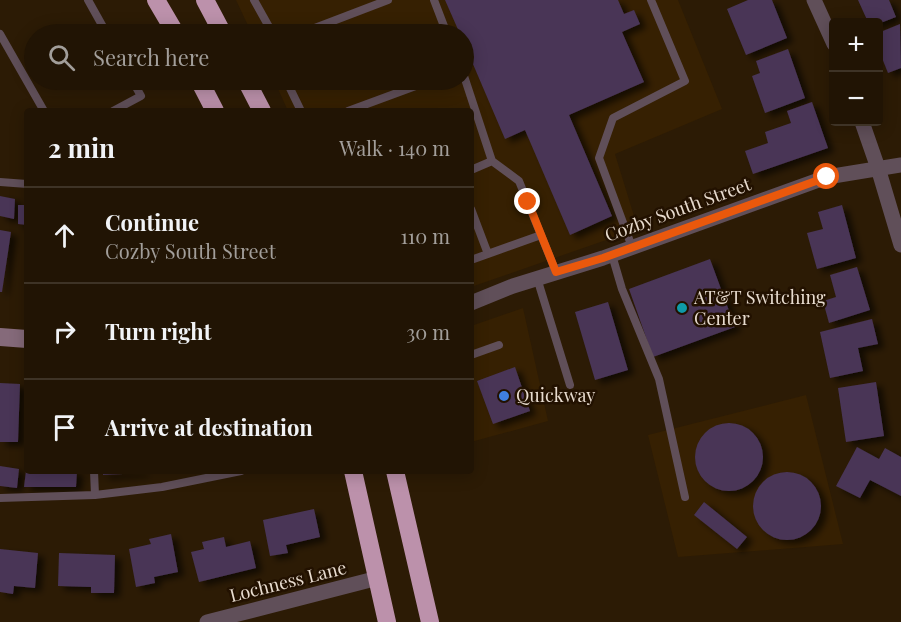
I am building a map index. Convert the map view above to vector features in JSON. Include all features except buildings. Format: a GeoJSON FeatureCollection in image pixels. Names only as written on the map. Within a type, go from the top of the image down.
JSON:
{"type":"FeatureCollection","features":[{"type":"Feature","properties":{"kind":"highway"},"geometry":{"type":"LineString","coordinates":[[156,0],[170,24]]}},
{"type":"Feature","properties":{"kind":"highway"},"geometry":{"type":"LineString","coordinates":[[205,0],[218,24]]}},
{"type":"Feature","properties":{"kind":"highway"},"geometry":{"type":"LineString","coordinates":[[204,90],[213,108]]}},
{"type":"Feature","properties":{"kind":"highway"},"geometry":{"type":"LineString","coordinates":[[251,90],[260,108]]}},
{"type":"Feature","properties":{"kind":"highway"},"geometry":{"type":"LineString","coordinates":[[354,474],[387,622]]}},
{"type":"Feature","properties":{"kind":"highway"},"geometry":{"type":"LineString","coordinates":[[396,474],[430,622]]}},
{"type":"Feature","properties":{"kind":"street"},"geometry":{"type":"LineString","coordinates":[[814,0],[829,33]]}},
{"type":"Feature","properties":{"kind":"street"},"geometry":{"type":"LineString","coordinates":[[863,126],[901,245]]}},
{"type":"Feature","properties":{"kind":"street","name":"Cozby South Street"},"geometry":{"type":"LineString","coordinates":[[474,302],[537,278],[612,255],[827,177],[901,165]]}},
{"type":"Feature","properties":{"kind":"street"},"geometry":{"type":"LineString","coordinates":[[0,337],[24,339]]}},
{"type":"Feature","properties":{"kind":"street","name":"Lochness Lane"},"geometry":{"type":"LineString","coordinates":[[207,622],[378,578]]}},
{"type":"Feature","properties":{"kind":"lane"},"geometry":{"type":"LineString","coordinates":[[88,0],[101,24]]}},
{"type":"Feature","properties":{"kind":"lane"},"geometry":{"type":"LineString","coordinates":[[254,0],[267,24]]}},
{"type":"Feature","properties":{"kind":"lane"},"geometry":{"type":"LineString","coordinates":[[325,24],[388,0]]}},
{"type":"Feature","properties":{"kind":"lane"},"geometry":{"type":"LineString","coordinates":[[434,0],[443,24]]}},
{"type":"Feature","properties":{"kind":"lane"},"geometry":{"type":"LineString","coordinates":[[632,247],[599,158],[613,118],[685,81],[651,0]]}},
{"type":"Feature","properties":{"kind":"lane"},"geometry":{"type":"LineString","coordinates":[[0,34],[24,76]]}},
{"type":"Feature","properties":{"kind":"lane"},"geometry":{"type":"LineString","coordinates":[[32,90],[42,108]]}},
{"type":"Feature","properties":{"kind":"lane"},"geometry":{"type":"LineString","coordinates":[[119,108],[141,96],[138,90]]}},
{"type":"Feature","properties":{"kind":"lane"},"geometry":{"type":"LineString","coordinates":[[291,90],[300,108]]}},
{"type":"Feature","properties":{"kind":"lane"},"geometry":{"type":"LineString","coordinates":[[356,108],[405,90]]}},
{"type":"Feature","properties":{"kind":"lane"},"geometry":{"type":"LineString","coordinates":[[469,90],[492,161],[519,181],[556,272]]}},
{"type":"Feature","properties":{"kind":"lane"},"geometry":{"type":"LineString","coordinates":[[474,169],[492,161]]}},
{"type":"Feature","properties":{"kind":"lane"},"geometry":{"type":"LineString","coordinates":[[0,182],[24,184]]}},
{"type":"Feature","properties":{"kind":"lane"},"geometry":{"type":"LineString","coordinates":[[474,217],[488,254]]}},
{"type":"Feature","properties":{"kind":"lane"},"geometry":{"type":"LineString","coordinates":[[474,259],[541,235]]}},
{"type":"Feature","properties":{"kind":"lane"},"geometry":{"type":"LineString","coordinates":[[612,255],[622,289],[659,379],[686,496]]}},
{"type":"Feature","properties":{"kind":"lane"},"geometry":{"type":"LineString","coordinates":[[537,278],[570,385]]}},
{"type":"Feature","properties":{"kind":"lane"},"geometry":{"type":"LineString","coordinates":[[474,354],[499,345]]}},
{"type":"Feature","properties":{"kind":"lane"},"geometry":{"type":"LineString","coordinates":[[94,474],[95,495]]}},
{"type":"Feature","properties":{"kind":"lane"},"geometry":{"type":"LineString","coordinates":[[0,498],[95,495],[162,487],[226,474]]}},
{"type":"Feature","properties":{"kind":"shaded area"},"geometry":{"type":"Polygon","coordinates":[[[236,0],[678,0],[722,109],[615,154],[638,229],[474,286],[474,108],[287,108],[279,90],[474,90],[474,24],[247,24],[236,0]]]}},
{"type":"Feature","properties":{"kind":"shaded area"},"geometry":{"type":"Polygon","coordinates":[[[523,308],[548,421],[474,441],[474,325],[523,308]]]}},
{"type":"Feature","properties":{"kind":"shaded area"},"geometry":{"type":"Polygon","coordinates":[[[806,395],[843,544],[678,557],[648,435],[806,395]]]}},
{"type":"Feature","properties":{"kind":"place","name":"AT&T Switching Center"},"geometry":{"type":"Point","coordinates":[682,308]}},
{"type":"Feature","properties":{"kind":"place","name":"Quickway"},"geometry":{"type":"Point","coordinates":[504,396]}},
{"type":"Feature","properties":{"kind":"route"},"geometry":{"type":"LineString","coordinates":[[528,202],[556,272],[603,258],[827,177]]}}]}
